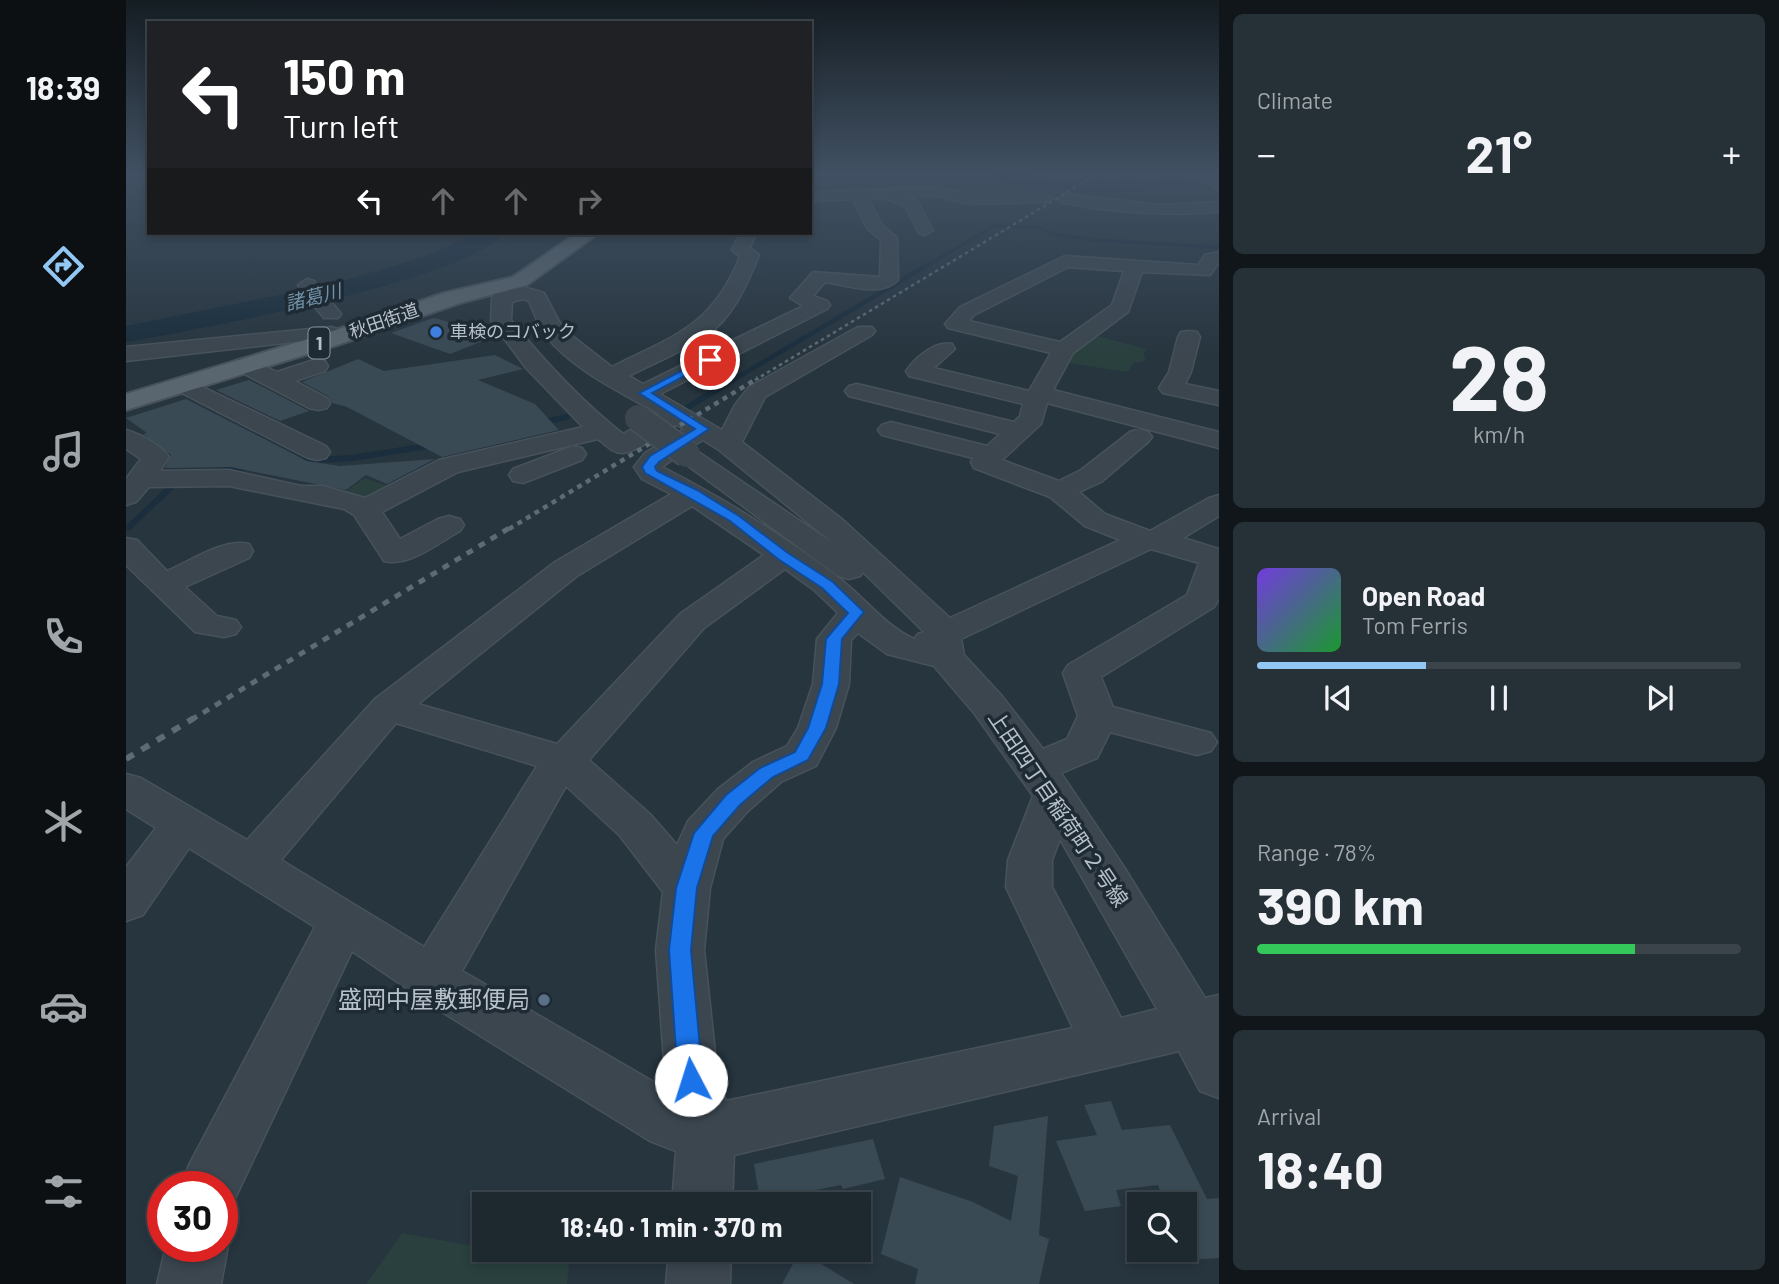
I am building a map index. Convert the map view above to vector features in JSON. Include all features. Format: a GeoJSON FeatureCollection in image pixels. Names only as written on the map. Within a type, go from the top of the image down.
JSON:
{"type":"FeatureCollection","features":[{"type":"Feature","properties":{"kind":"main road","name":"秋田街道"},"geometry":{"type":"LineString","coordinates":[[519,297],[533,255],[566,235]]}},
{"type":"Feature","properties":{"kind":"main road","name":"秋田街道"},"geometry":{"type":"LineString","coordinates":[[519,297],[525,278],[587,235]]}},
{"type":"Feature","properties":{"kind":"main road","name":"秋田街道"},"geometry":{"type":"LineString","coordinates":[[126,402],[331,323],[441,294],[485,287],[519,297]]}},
{"type":"Feature","properties":{"kind":"main road","name":"秋田街道"},"geometry":{"type":"LineString","coordinates":[[126,402],[485,287]]}},
{"type":"Feature","properties":{"kind":"street"},"geometry":{"type":"LineString","coordinates":[[612,376],[700,331],[711,321],[730,298],[744,271],[750,255],[741,250],[747,235]]}},
{"type":"Feature","properties":{"kind":"street"},"geometry":{"type":"LineString","coordinates":[[820,276],[877,284],[889,279],[889,237],[886,235]]}},
{"type":"Feature","properties":{"kind":"street"},"geometry":{"type":"LineString","coordinates":[[1064,349],[955,324],[967,311],[1074,253],[1134,267],[1214,268]]}},
{"type":"Feature","properties":{"kind":"street"},"geometry":{"type":"LineString","coordinates":[[641,405],[820,305],[800,298],[836,257]]}},
{"type":"Feature","properties":{"kind":"street"},"geometry":{"type":"LineString","coordinates":[[1108,1045],[1028,887],[1045,782],[1083,748],[1097,716],[1081,673],[1211,602],[1217,559],[1096,520],[1060,491],[984,462],[1032,419],[1038,397],[1064,349],[1121,308],[1134,267]]}},
{"type":"Feature","properties":{"kind":"street"},"geometry":{"type":"LineString","coordinates":[[126,354],[313,332],[331,323],[307,285]]}},
{"type":"Feature","properties":{"kind":"street","name":"上田四丁目稲荷町２号線"},"geometry":{"type":"LineString","coordinates":[[519,297],[552,355],[699,435],[944,645],[1045,782],[1206,1021],[1219,1073]]}},
{"type":"Feature","properties":{"kind":"street"},"geometry":{"type":"LineString","coordinates":[[699,435],[622,445],[587,418],[534,363],[501,321],[502,298],[537,297],[554,332],[599,369],[612,376],[641,405],[699,435],[842,535],[936,622],[944,645]]}},
{"type":"Feature","properties":{"kind":"street"},"geometry":{"type":"LineString","coordinates":[[864,331],[757,392],[747,405],[654,459],[649,467],[652,473],[693,493],[734,518],[783,556],[827,585],[880,635],[900,647],[944,645],[1219,504]]}},
{"type":"Feature","properties":{"kind":"street"},"geometry":{"type":"LineString","coordinates":[[1189,337],[1180,372],[1164,397],[1219,398]]}},
{"type":"Feature","properties":{"kind":"street"},"geometry":{"type":"LineString","coordinates":[[944,349],[918,371],[1219,440]]}},
{"type":"Feature","properties":{"kind":"street"},"geometry":{"type":"LineString","coordinates":[[245,365],[318,403]]}},
{"type":"Feature","properties":{"kind":"street"},"geometry":{"type":"LineString","coordinates":[[275,380],[317,366]]}},
{"type":"Feature","properties":{"kind":"street"},"geometry":{"type":"LineString","coordinates":[[184,385],[317,452]]}},
{"type":"Feature","properties":{"kind":"street"},"geometry":{"type":"LineString","coordinates":[[857,391],[1019,430]]}},
{"type":"Feature","properties":{"kind":"street"},"geometry":{"type":"LineString","coordinates":[[891,429],[992,455]]}},
{"type":"Feature","properties":{"kind":"street"},"geometry":{"type":"LineString","coordinates":[[523,475],[607,434]]}},
{"type":"Feature","properties":{"kind":"street"},"geometry":{"type":"LineString","coordinates":[[365,509],[449,466],[607,434]]}},
{"type":"Feature","properties":{"kind":"street"},"geometry":{"type":"LineString","coordinates":[[1060,491],[1091,476],[1139,437]]}},
{"type":"Feature","properties":{"kind":"street"},"geometry":{"type":"LineString","coordinates":[[126,438],[156,457],[134,487]]}},
{"type":"Feature","properties":{"kind":"street"},"geometry":{"type":"LineString","coordinates":[[134,487],[171,480],[229,478],[301,494],[323,495],[354,503],[365,509],[395,554],[449,525]]}},
{"type":"Feature","properties":{"kind":"street"},"geometry":{"type":"LineString","coordinates":[[252,864],[388,708],[566,569],[693,493]]}},
{"type":"Feature","properties":{"kind":"street"},"geometry":{"type":"LineString","coordinates":[[126,547],[206,625],[224,627]]}},
{"type":"Feature","properties":{"kind":"street"},"geometry":{"type":"LineString","coordinates":[[163,586],[237,551]]}},
{"type":"Feature","properties":{"kind":"street"},"geometry":{"type":"LineString","coordinates":[[432,978],[545,782],[692,621],[783,556]]}},
{"type":"Feature","properties":{"kind":"street"},"geometry":{"type":"LineString","coordinates":[[703,1192],[708,1133],[691,1080],[680,950],[687,888],[704,833],[733,800],[766,772],[802,756],[817,728],[831,684],[834,639],[857,612]]}},
{"type":"Feature","properties":{"kind":"street"},"geometry":{"type":"LineString","coordinates":[[388,708],[564,760],[635,825],[687,888]]}},
{"type":"Feature","properties":{"kind":"street"},"geometry":{"type":"LineString","coordinates":[[1097,716],[1197,742]]}},
{"type":"Feature","properties":{"kind":"street"},"geometry":{"type":"LineString","coordinates":[[126,789],[670,1122],[708,1133],[1206,1021]]}},
{"type":"Feature","properties":{"kind":"street"},"geometry":{"type":"LineString","coordinates":[[126,902],[184,823]]}},
{"type":"Feature","properties":{"kind":"street"},"geometry":{"type":"LineString","coordinates":[[217,1171],[343,920]]}},
{"type":"Feature","properties":{"kind":"street"},"geometry":{"type":"LineString","coordinates":[[190,1284],[194,1262]]}},
{"type":"Feature","properties":{"kind":"street"},"geometry":{"type":"LineString","coordinates":[[698,1284],[699,1262]]}},
{"type":"Feature","properties":{"kind":"green space"},"geometry":{"type":"Polygon","coordinates":[[[1089,334],[1147,349],[1143,354],[1146,358],[1142,362],[1135,362],[1127,372],[1062,362],[1089,334]]]}},
{"type":"Feature","properties":{"kind":"green space"},"geometry":{"type":"Polygon","coordinates":[[[365,478],[391,487],[370,499],[342,494],[365,478]]]}},
{"type":"Feature","properties":{"kind":"green space"},"geometry":{"type":"Polygon","coordinates":[[[402,1233],[472,1246],[472,1262],[569,1264],[567,1284],[366,1284],[402,1233]]]}},
{"type":"Feature","properties":{"kind":"building"},"geometry":{"type":"Polygon","coordinates":[[[433,318],[493,337],[450,354],[391,333],[433,318]]]}},
{"type":"Feature","properties":{"kind":"building"},"geometry":{"type":"Polygon","coordinates":[[[495,355],[523,369],[478,380],[535,404],[559,430],[442,457],[347,407],[332,403],[328,396],[302,382],[358,359],[384,371],[495,355]]]}},
{"type":"Feature","properties":{"kind":"building"},"geometry":{"type":"Polygon","coordinates":[[[249,380],[309,411],[280,421],[216,390],[249,380]]]}},
{"type":"Feature","properties":{"kind":"building"},"geometry":{"type":"Polygon","coordinates":[[[186,399],[307,461],[340,466],[435,459],[387,484],[366,475],[346,490],[230,467],[165,468],[171,455],[126,418],[186,399]]]}},
{"type":"Feature","properties":{"kind":"building"},"geometry":{"type":"Polygon","coordinates":[[[1111,1101],[1122,1130],[1170,1125],[1207,1199],[1219,1198],[1219,1258],[1197,1259],[1197,1192],[1161,1192],[1158,1185],[1116,1190],[1121,1206],[1085,1211],[1056,1141],[1097,1135],[1084,1105],[1111,1101]]]}},
{"type":"Feature","properties":{"kind":"building"},"geometry":{"type":"Polygon","coordinates":[[[1048,1116],[1039,1235],[1049,1239],[1039,1284],[915,1284],[918,1269],[881,1254],[900,1177],[973,1202],[1011,1221],[1018,1176],[989,1166],[994,1126],[1048,1116]]]}},
{"type":"Feature","properties":{"kind":"building"},"geometry":{"type":"Polygon","coordinates":[[[873,1139],[885,1179],[843,1189],[841,1185],[806,1192],[759,1192],[754,1164],[873,1139]]]}},
{"type":"Feature","properties":{"kind":"building"},"geometry":{"type":"Polygon","coordinates":[[[794,1262],[818,1262],[854,1284],[782,1284],[794,1262]]]}},
{"type":"Feature","properties":{"kind":"waterway","name":"諸葛川"},"geometry":{"type":"LineString","coordinates":[[126,334],[338,291],[432,262],[488,235]]}},
{"type":"Feature","properties":{"kind":"waterway"},"geometry":{"type":"LineString","coordinates":[[928,265],[979,235]]}},
{"type":"Feature","properties":{"kind":"waterway"},"geometry":{"type":"LineString","coordinates":[[1061,235],[1091,240],[1219,247]]}},
{"type":"Feature","properties":{"kind":"waterway"},"geometry":{"type":"LineString","coordinates":[[733,380],[931,263]]}},
{"type":"Feature","properties":{"kind":"waterway"},"geometry":{"type":"LineString","coordinates":[[688,407],[736,378]]}},
{"type":"Feature","properties":{"kind":"waterway"},"geometry":{"type":"LineString","coordinates":[[543,422],[567,417]]}},
{"type":"Feature","properties":{"kind":"waterway"},"geometry":{"type":"LineString","coordinates":[[298,461],[352,458],[434,445]]}},
{"type":"Feature","properties":{"kind":"waterway"},"geometry":{"type":"LineString","coordinates":[[214,472],[246,467]]}},
{"type":"Feature","properties":{"kind":"waterway"},"geometry":{"type":"LineString","coordinates":[[129,527],[171,487]]}},
{"type":"Feature","properties":{"kind":"railway"},"geometry":{"type":"LineString","coordinates":[[755,380],[996,235]]}},
{"type":"Feature","properties":{"kind":"railway"},"geometry":{"type":"LineString","coordinates":[[509,529],[758,378]]}},
{"type":"Feature","properties":{"kind":"railway"},"geometry":{"type":"LineString","coordinates":[[191,720],[511,527]]}},
{"type":"Feature","properties":{"kind":"railway"},"geometry":{"type":"LineString","coordinates":[[126,759],[194,718]]}},
{"type":"Feature","properties":{"kind":"place","name":"車検のコバック"},"geometry":{"type":"Point","coordinates":[436,332]}},
{"type":"Feature","properties":{"kind":"place","name":"盛岡中屋敷郵便局"},"geometry":{"type":"Point","coordinates":[544,1000]}},
{"type":"Feature","properties":{"kind":"route"},"geometry":{"type":"LineString","coordinates":[[691,1080],[680,950],[687,888],[704,833],[733,800],[766,772],[802,756],[817,728],[831,684],[834,639],[857,612],[827,585],[783,556],[734,518],[693,493],[652,473],[649,467],[654,459],[703,429],[644,393],[710,360]]}}]}
